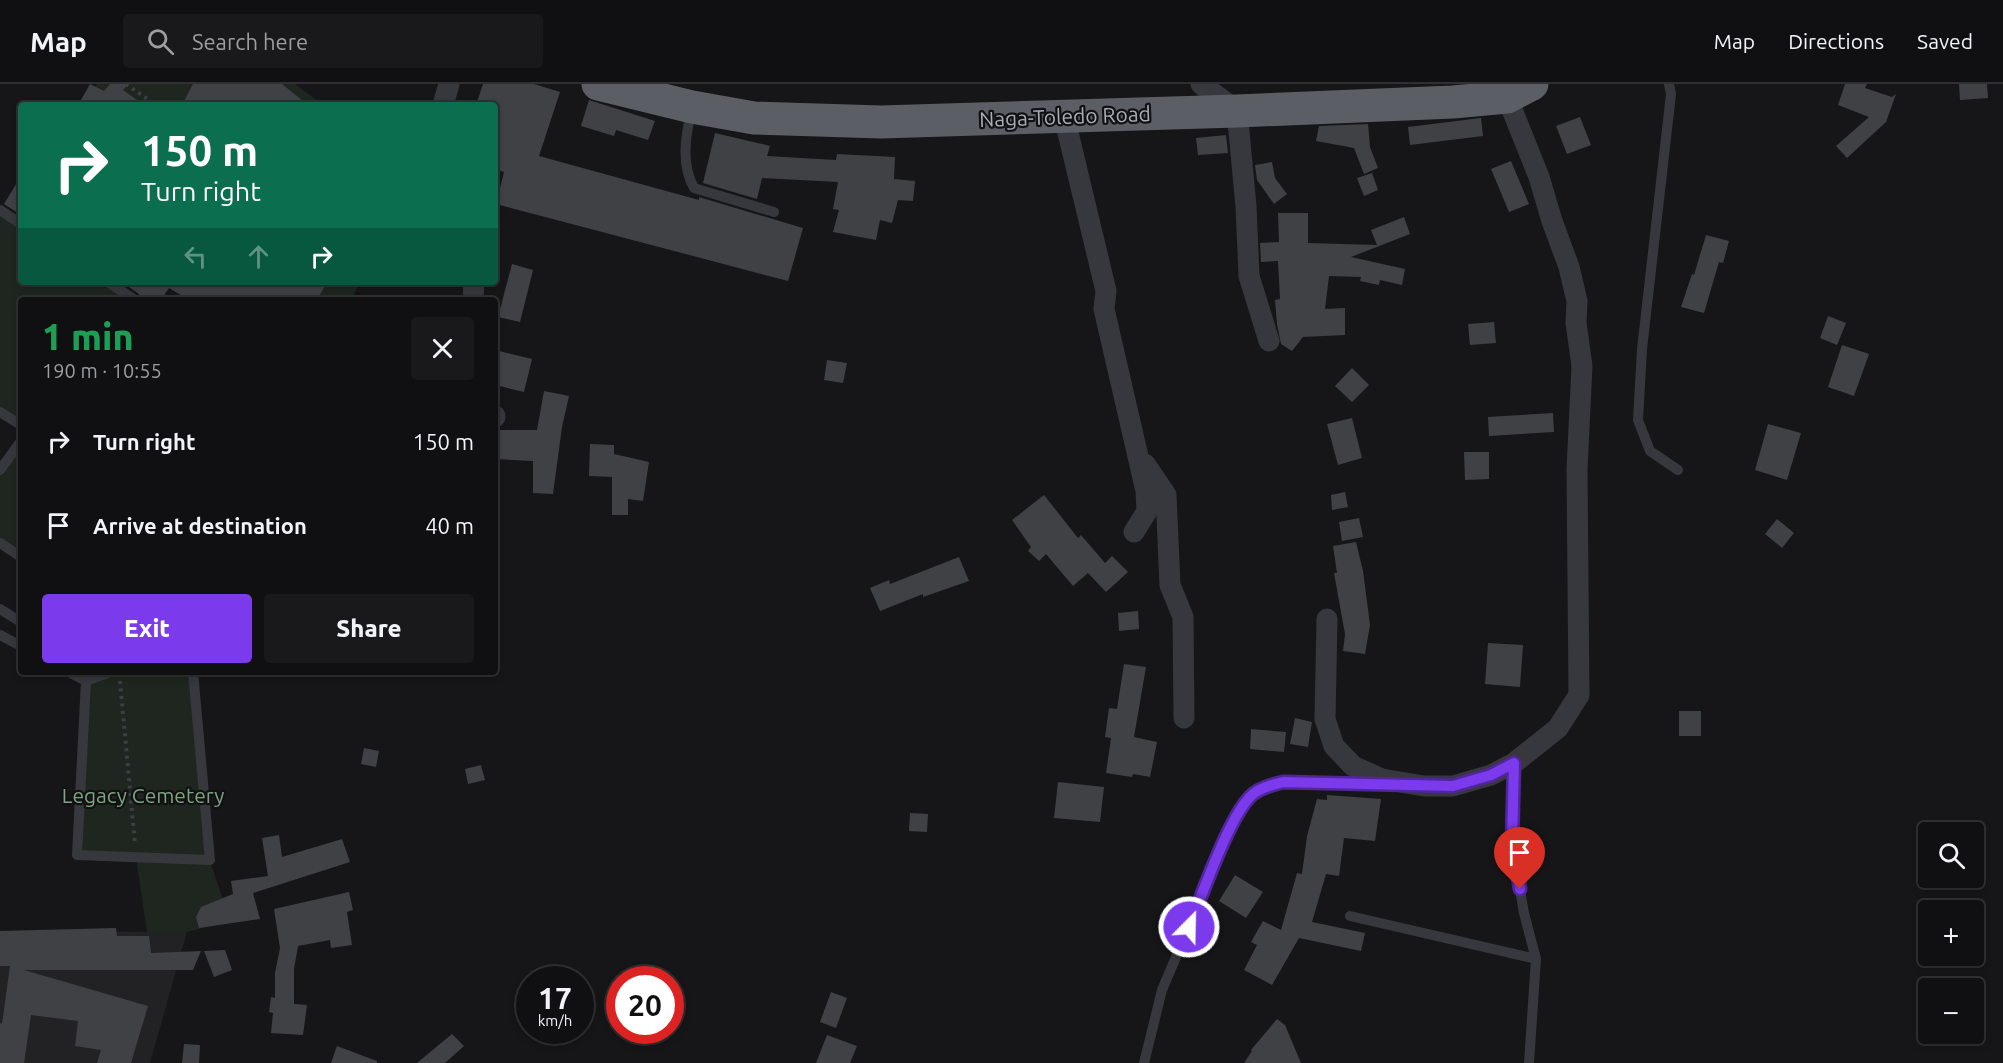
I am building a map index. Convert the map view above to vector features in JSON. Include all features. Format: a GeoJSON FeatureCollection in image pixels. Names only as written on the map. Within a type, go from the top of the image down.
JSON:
{"type":"FeatureCollection","features":[{"type":"Feature","properties":{"kind":"highway","name":"Naga-Toledo Road"},"geometry":{"type":"LineString","coordinates":[[598,84],[692,108],[754,118],[880,122],[1453,102],[1520,90]]}},
{"type":"Feature","properties":{"kind":"street"},"geometry":{"type":"LineString","coordinates":[[444,102],[449,84]]}},
{"type":"Feature","properties":{"kind":"street"},"geometry":{"type":"LineString","coordinates":[[1201,84],[1237,111],[1246,206],[1249,276],[1269,341]]}},
{"type":"Feature","properties":{"kind":"street"},"geometry":{"type":"LineString","coordinates":[[1327,619],[1325,719],[1334,746],[1353,766],[1382,779],[1424,786],[1453,786],[1491,775],[1514,763],[1558,728],[1579,695],[1577,469],[1582,366],[1576,323],[1577,301],[1569,267],[1539,177],[1520,90]]}},
{"type":"Feature","properties":{"kind":"street"},"geometry":{"type":"LineString","coordinates":[[1064,116],[1106,291],[1104,309],[1146,491],[1147,511],[1134,532]]}},
{"type":"Feature","properties":{"kind":"street"},"geometry":{"type":"LineString","coordinates":[[1136,451],[1166,495],[1170,585],[1183,617],[1184,718]]}},
{"type":"Feature","properties":{"kind":"lane"},"geometry":{"type":"LineString","coordinates":[[1669,84],[1671,94],[1642,349],[1638,420],[1650,451],[1678,470]]}},
{"type":"Feature","properties":{"kind":"lane"},"geometry":{"type":"LineString","coordinates":[[692,108],[685,136],[688,177],[694,188],[774,212]]}},
{"type":"Feature","properties":{"kind":"lane"},"geometry":{"type":"LineString","coordinates":[[0,210],[18,222]]}},
{"type":"Feature","properties":{"kind":"lane"},"geometry":{"type":"LineString","coordinates":[[112,285],[130,297]]}},
{"type":"Feature","properties":{"kind":"lane"},"geometry":{"type":"LineString","coordinates":[[0,412],[18,423]]}},
{"type":"Feature","properties":{"kind":"lane"},"geometry":{"type":"LineString","coordinates":[[0,470],[18,445]]}},
{"type":"Feature","properties":{"kind":"lane"},"geometry":{"type":"LineString","coordinates":[[0,543],[18,555]]}},
{"type":"Feature","properties":{"kind":"lane"},"geometry":{"type":"LineString","coordinates":[[0,609],[18,620]]}},
{"type":"Feature","properties":{"kind":"lane"},"geometry":{"type":"LineString","coordinates":[[0,635],[18,644]]}},
{"type":"Feature","properties":{"kind":"lane"},"geometry":{"type":"LineString","coordinates":[[75,675],[86,681],[102,675]]}},
{"type":"Feature","properties":{"kind":"lane"},"geometry":{"type":"LineString","coordinates":[[86,681],[77,855],[210,860],[193,675]]}},
{"type":"Feature","properties":{"kind":"lane"},"geometry":{"type":"LineString","coordinates":[[1514,763],[1512,843],[1524,913],[1536,959],[1529,1063]]}},
{"type":"Feature","properties":{"kind":"lane"},"geometry":{"type":"LineString","coordinates":[[1144,1063],[1162,990],[1234,820],[1252,795],[1266,786],[1283,782],[1424,786]]}},
{"type":"Feature","properties":{"kind":"lane"},"geometry":{"type":"LineString","coordinates":[[1350,916],[1536,959]]}},
{"type":"Feature","properties":{"kind":"path"},"geometry":{"type":"LineString","coordinates":[[126,84],[152,102]]}},
{"type":"Feature","properties":{"kind":"path"},"geometry":{"type":"LineString","coordinates":[[119,675],[136,857]]}},
{"type":"Feature","properties":{"kind":"shaded area"},"geometry":{"type":"Polygon","coordinates":[[[0,931],[187,932],[150,1063],[0,1063],[0,931]]]}},
{"type":"Feature","properties":{"kind":"green space"},"geometry":{"type":"Polygon","coordinates":[[[97,84],[295,84],[319,102],[84,102],[97,84]]]}},
{"type":"Feature","properties":{"kind":"green space"},"geometry":{"type":"Polygon","coordinates":[[[0,210],[18,222],[18,285],[112,285],[130,297],[18,297],[18,423],[0,412],[0,210]]]}},
{"type":"Feature","properties":{"kind":"green space"},"geometry":{"type":"Polygon","coordinates":[[[183,285],[358,285],[352,297],[201,297],[183,285]]]}},
{"type":"Feature","properties":{"kind":"green space"},"geometry":{"type":"Polygon","coordinates":[[[18,445],[18,555],[0,543],[0,470],[18,445]]]}},
{"type":"Feature","properties":{"kind":"green space","name":"Legacy Cemetery"},"geometry":{"type":"Polygon","coordinates":[[[102,675],[193,675],[209,858],[230,921],[187,932],[147,933],[136,857],[77,853],[86,681],[102,675]]]}},
{"type":"Feature","properties":{"kind":"building"},"geometry":{"type":"Polygon","coordinates":[[[90,84],[104,91],[110,84],[128,84],[123,90],[140,102],[80,102],[90,84]]]}},
{"type":"Feature","properties":{"kind":"building"},"geometry":{"type":"Polygon","coordinates":[[[193,84],[282,84],[304,102],[184,102],[193,84]]]}},
{"type":"Feature","properties":{"kind":"building"},"geometry":{"type":"Polygon","coordinates":[[[483,84],[534,84],[560,92],[539,156],[699,200],[699,197],[803,228],[788,281],[498,205],[504,172],[498,170],[498,102],[477,102],[483,84]]]}},
{"type":"Feature","properties":{"kind":"building"},"geometry":{"type":"Polygon","coordinates":[[[1845,84],[1867,84],[1865,88],[1892,97],[1896,94],[1886,122],[1847,158],[1836,146],[1869,117],[1838,105],[1845,84]]]}},
{"type":"Feature","properties":{"kind":"building"},"geometry":{"type":"Polygon","coordinates":[[[1959,84],[1987,84],[1988,98],[1960,100],[1959,84]]]}},
{"type":"Feature","properties":{"kind":"building"},"geometry":{"type":"Polygon","coordinates":[[[589,100],[655,121],[648,140],[616,130],[614,136],[581,126],[589,100]]]}},
{"type":"Feature","properties":{"kind":"building"},"geometry":{"type":"Polygon","coordinates":[[[1580,117],[1591,145],[1567,154],[1556,126],[1580,117]]]}},
{"type":"Feature","properties":{"kind":"building"},"geometry":{"type":"Polygon","coordinates":[[[1481,118],[1483,136],[1410,145],[1408,127],[1481,118]]]}},
{"type":"Feature","properties":{"kind":"building"},"geometry":{"type":"Polygon","coordinates":[[[1368,124],[1370,147],[1378,168],[1364,174],[1354,148],[1316,141],[1319,126],[1368,124]]]}},
{"type":"Feature","properties":{"kind":"building"},"geometry":{"type":"Polygon","coordinates":[[[715,133],[770,146],[767,156],[836,160],[837,154],[895,157],[894,179],[915,181],[913,201],[898,200],[892,223],[880,220],[876,240],[833,232],[839,210],[833,209],[838,182],[762,178],[757,199],[703,183],[715,133]]]}},
{"type":"Feature","properties":{"kind":"building"},"geometry":{"type":"Polygon","coordinates":[[[1226,135],[1228,153],[1198,155],[1196,138],[1226,135]]]}},
{"type":"Feature","properties":{"kind":"building"},"geometry":{"type":"Polygon","coordinates":[[[1511,161],[1529,204],[1509,212],[1491,169],[1511,161]]]}},
{"type":"Feature","properties":{"kind":"building"},"geometry":{"type":"Polygon","coordinates":[[[1272,162],[1275,178],[1287,194],[1274,204],[1257,180],[1255,165],[1272,162]]]}},
{"type":"Feature","properties":{"kind":"building"},"geometry":{"type":"Polygon","coordinates":[[[1372,173],[1378,190],[1364,196],[1357,178],[1372,173]]]}},
{"type":"Feature","properties":{"kind":"building"},"geometry":{"type":"Polygon","coordinates":[[[18,181],[18,213],[4,204],[18,181]]]}},
{"type":"Feature","properties":{"kind":"building"},"geometry":{"type":"Polygon","coordinates":[[[1278,213],[1308,213],[1308,243],[1377,245],[1371,230],[1404,217],[1410,234],[1351,257],[1405,269],[1402,285],[1380,280],[1379,285],[1360,281],[1361,277],[1329,276],[1325,309],[1345,308],[1345,335],[1303,337],[1292,351],[1281,344],[1277,324],[1275,300],[1280,299],[1278,261],[1261,262],[1260,243],[1279,242],[1278,213]]]}},
{"type":"Feature","properties":{"kind":"building"},"geometry":{"type":"Polygon","coordinates":[[[1706,235],[1729,241],[1723,263],[1719,262],[1704,313],[1681,307],[1706,235]]]}},
{"type":"Feature","properties":{"kind":"building"},"geometry":{"type":"Polygon","coordinates":[[[512,264],[533,270],[520,322],[498,317],[512,264]]]}},
{"type":"Feature","properties":{"kind":"building"},"geometry":{"type":"Polygon","coordinates":[[[126,285],[325,285],[319,297],[184,297],[169,288],[163,297],[140,297],[126,285]]]}},
{"type":"Feature","properties":{"kind":"building"},"geometry":{"type":"Polygon","coordinates":[[[1828,316],[1846,323],[1837,345],[1820,338],[1828,316]]]}},
{"type":"Feature","properties":{"kind":"building"},"geometry":{"type":"Polygon","coordinates":[[[1494,322],[1496,343],[1470,345],[1468,324],[1494,322]]]}},
{"type":"Feature","properties":{"kind":"building"},"geometry":{"type":"Polygon","coordinates":[[[1842,345],[1869,354],[1854,396],[1828,387],[1842,345]]]}},
{"type":"Feature","properties":{"kind":"building"},"geometry":{"type":"Polygon","coordinates":[[[498,351],[532,359],[524,392],[498,386],[498,351]]]}},
{"type":"Feature","properties":{"kind":"building"},"geometry":{"type":"Polygon","coordinates":[[[827,360],[847,363],[843,383],[824,380],[827,360]]]}},
{"type":"Feature","properties":{"kind":"building"},"geometry":{"type":"Polygon","coordinates":[[[1352,368],[1369,385],[1352,402],[1335,386],[1352,368]]]}},
{"type":"Feature","properties":{"kind":"building"},"geometry":{"type":"Polygon","coordinates":[[[544,391],[569,396],[562,427],[553,494],[533,493],[533,461],[498,459],[498,430],[537,430],[544,391]]]}},
{"type":"Feature","properties":{"kind":"building"},"geometry":{"type":"Polygon","coordinates":[[[1553,413],[1554,432],[1489,436],[1488,417],[1553,413]]]}},
{"type":"Feature","properties":{"kind":"building"},"geometry":{"type":"Polygon","coordinates":[[[1352,418],[1362,458],[1338,465],[1327,424],[1352,418]]]}},
{"type":"Feature","properties":{"kind":"building"},"geometry":{"type":"Polygon","coordinates":[[[1768,424],[1801,433],[1787,480],[1755,470],[1768,424]]]}},
{"type":"Feature","properties":{"kind":"building"},"geometry":{"type":"Polygon","coordinates":[[[590,444],[614,445],[614,454],[649,462],[643,501],[628,499],[628,515],[612,515],[612,477],[589,476],[590,444]]]}},
{"type":"Feature","properties":{"kind":"building"},"geometry":{"type":"Polygon","coordinates":[[[1464,452],[1489,452],[1489,479],[1465,480],[1464,452]]]}},
{"type":"Feature","properties":{"kind":"building"},"geometry":{"type":"Polygon","coordinates":[[[1345,492],[1348,507],[1332,510],[1331,495],[1345,492]]]}},
{"type":"Feature","properties":{"kind":"building"},"geometry":{"type":"Polygon","coordinates":[[[1044,495],[1078,538],[1081,535],[1105,563],[1112,556],[1128,572],[1106,592],[1088,573],[1073,586],[1046,554],[1039,561],[1028,551],[1031,547],[1012,520],[1044,495]]]}},
{"type":"Feature","properties":{"kind":"building"},"geometry":{"type":"Polygon","coordinates":[[[1359,518],[1363,537],[1342,541],[1339,522],[1359,518]]]}},
{"type":"Feature","properties":{"kind":"building"},"geometry":{"type":"Polygon","coordinates":[[[1777,519],[1794,533],[1782,548],[1765,534],[1777,519]]]}},
{"type":"Feature","properties":{"kind":"building"},"geometry":{"type":"Polygon","coordinates":[[[1356,542],[1363,571],[1370,625],[1365,654],[1343,651],[1345,634],[1334,573],[1337,573],[1333,546],[1356,542]]]}},
{"type":"Feature","properties":{"kind":"building"},"geometry":{"type":"Polygon","coordinates":[[[959,557],[969,581],[923,597],[923,594],[880,611],[870,588],[889,580],[890,584],[959,557]]]}},
{"type":"Feature","properties":{"kind":"building"},"geometry":{"type":"Polygon","coordinates":[[[1138,611],[1139,629],[1119,631],[1118,613],[1138,611]]]}},
{"type":"Feature","properties":{"kind":"building"},"geometry":{"type":"Polygon","coordinates":[[[1488,643],[1523,645],[1520,687],[1485,684],[1488,643]]]}},
{"type":"Feature","properties":{"kind":"building"},"geometry":{"type":"Polygon","coordinates":[[[1124,664],[1146,667],[1134,737],[1157,742],[1150,777],[1106,773],[1111,738],[1105,737],[1109,708],[1117,709],[1124,664]]]}},
{"type":"Feature","properties":{"kind":"building"},"geometry":{"type":"Polygon","coordinates":[[[1679,711],[1701,711],[1701,736],[1679,736],[1679,711]]]}},
{"type":"Feature","properties":{"kind":"building"},"geometry":{"type":"Polygon","coordinates":[[[1295,718],[1312,722],[1308,747],[1290,744],[1295,718]]]}},
{"type":"Feature","properties":{"kind":"building"},"geometry":{"type":"Polygon","coordinates":[[[1251,729],[1286,732],[1284,752],[1250,749],[1251,729]]]}},
{"type":"Feature","properties":{"kind":"building"},"geometry":{"type":"Polygon","coordinates":[[[364,748],[379,751],[376,767],[361,764],[364,748]]]}},
{"type":"Feature","properties":{"kind":"building"},"geometry":{"type":"Polygon","coordinates":[[[481,765],[485,780],[468,784],[465,769],[481,765]]]}},
{"type":"Feature","properties":{"kind":"building"},"geometry":{"type":"Polygon","coordinates":[[[1058,782],[1104,787],[1100,822],[1054,818],[1058,782]]]}},
{"type":"Feature","properties":{"kind":"building"},"geometry":{"type":"Polygon","coordinates":[[[1327,795],[1381,799],[1375,841],[1344,838],[1339,876],[1326,874],[1312,922],[1365,933],[1361,951],[1299,938],[1272,985],[1244,970],[1257,945],[1251,942],[1263,921],[1281,930],[1297,873],[1302,874],[1307,836],[1317,799],[1327,800],[1327,795]]]}},
{"type":"Feature","properties":{"kind":"building"},"geometry":{"type":"Polygon","coordinates":[[[910,813],[928,814],[927,832],[909,831],[910,813]]]}},
{"type":"Feature","properties":{"kind":"building"},"geometry":{"type":"Polygon","coordinates":[[[279,835],[282,857],[342,839],[350,862],[253,893],[260,919],[199,928],[196,917],[201,907],[233,894],[231,881],[268,876],[262,838],[279,835]]]}},
{"type":"Feature","properties":{"kind":"building"},"geometry":{"type":"Polygon","coordinates":[[[1235,875],[1263,892],[1246,918],[1219,901],[1235,875]]]}},
{"type":"Feature","properties":{"kind":"building"},"geometry":{"type":"Polygon","coordinates":[[[349,892],[353,910],[347,912],[352,945],[331,948],[330,940],[298,946],[294,969],[294,1004],[307,1005],[303,1035],[271,1033],[273,1013],[269,1012],[271,997],[275,998],[275,973],[280,948],[274,909],[349,892]]]}},
{"type":"Feature","properties":{"kind":"building"},"geometry":{"type":"Polygon","coordinates":[[[116,928],[117,936],[149,936],[151,953],[201,951],[193,970],[24,970],[148,1006],[131,1063],[97,1063],[101,1050],[75,1046],[78,1021],[31,1015],[24,1063],[0,1063],[0,1023],[2,1024],[10,966],[0,966],[0,931],[116,928]]]}},
{"type":"Feature","properties":{"kind":"building"},"geometry":{"type":"Polygon","coordinates":[[[225,950],[232,970],[214,977],[204,951],[225,950]]]}},
{"type":"Feature","properties":{"kind":"building"},"geometry":{"type":"Polygon","coordinates":[[[831,992],[847,998],[836,1028],[820,1022],[831,992]]]}},
{"type":"Feature","properties":{"kind":"building"},"geometry":{"type":"Polygon","coordinates":[[[1277,1019],[1285,1025],[1301,1063],[1244,1063],[1251,1050],[1277,1019]]]}},
{"type":"Feature","properties":{"kind":"building"},"geometry":{"type":"Polygon","coordinates":[[[452,1034],[464,1046],[445,1063],[417,1063],[452,1034]]]}},
{"type":"Feature","properties":{"kind":"building"},"geometry":{"type":"Polygon","coordinates":[[[827,1035],[857,1046],[850,1063],[816,1063],[827,1035]]]}},
{"type":"Feature","properties":{"kind":"building"},"geometry":{"type":"Polygon","coordinates":[[[184,1044],[200,1045],[199,1063],[182,1063],[184,1044]]]}},
{"type":"Feature","properties":{"kind":"building"},"geometry":{"type":"Polygon","coordinates":[[[337,1046],[377,1061],[377,1063],[331,1063],[337,1046]]]}},
{"type":"Feature","properties":{"kind":"route"},"geometry":{"type":"LineString","coordinates":[[1189,927],[1234,820],[1252,795],[1266,786],[1283,782],[1453,786],[1491,775],[1514,763],[1512,843],[1520,889]]}}]}
